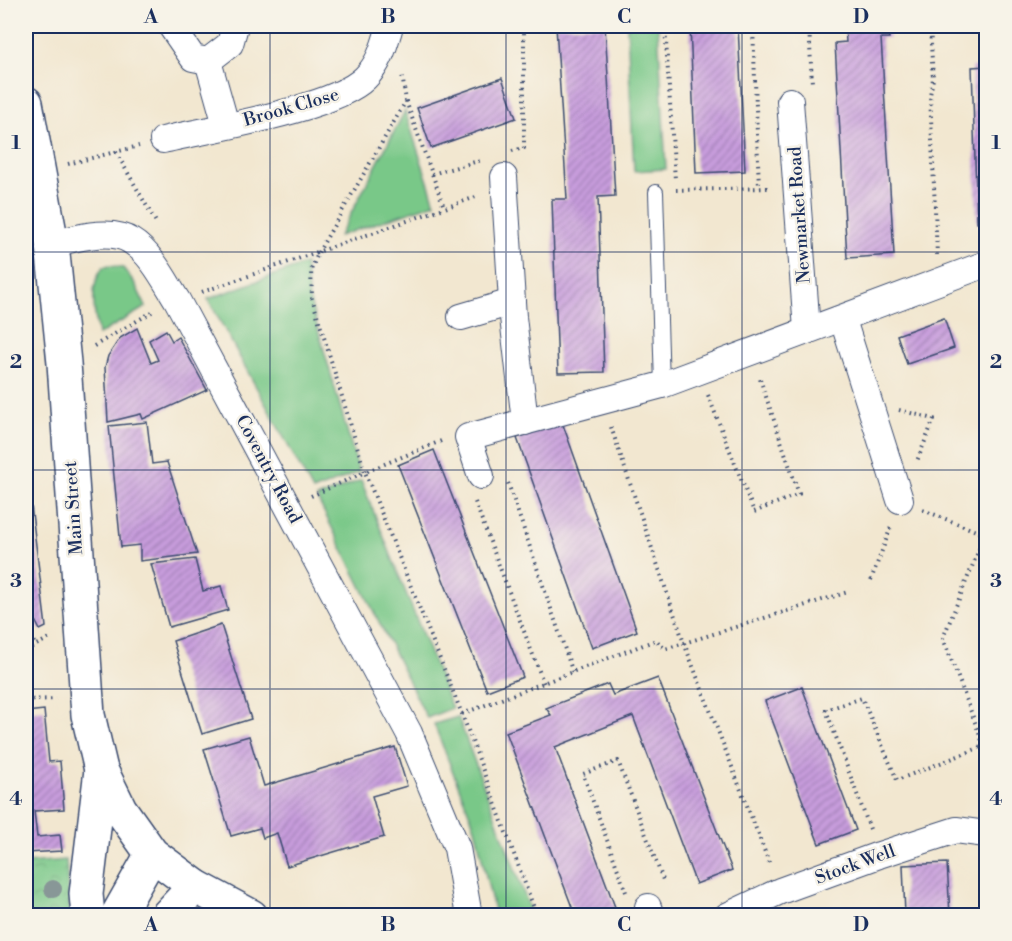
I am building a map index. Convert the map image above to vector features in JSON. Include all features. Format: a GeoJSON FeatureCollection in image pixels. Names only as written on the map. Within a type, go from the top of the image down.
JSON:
{"type":"FeatureCollection","features":[{"type":"Feature","properties":{"kind":"street"},"geometry":{"type":"LineString","coordinates":[[171,26],[193,58],[208,61],[230,44],[235,26]]}},
{"type":"Feature","properties":{"kind":"street","name":"Brook Close"},"geometry":{"type":"LineString","coordinates":[[163,140],[298,109],[342,93],[364,80],[380,60],[390,26]]}},
{"type":"Feature","properties":{"kind":"street","name":"Brook Close"},"geometry":{"type":"LineString","coordinates":[[208,61],[226,125]]}},
{"type":"Feature","properties":{"kind":"street","name":"Newmarket Road"},"geometry":{"type":"LineString","coordinates":[[790,101],[807,330]]}},
{"type":"Feature","properties":{"kind":"street"},"geometry":{"type":"LineString","coordinates":[[26,103],[52,244]]}},
{"type":"Feature","properties":{"kind":"street"},"geometry":{"type":"LineString","coordinates":[[500,169],[525,422]]}},
{"type":"Feature","properties":{"kind":"street","name":"Coventry Road"},"geometry":{"type":"LineString","coordinates":[[52,244],[87,236],[130,240],[155,267],[177,300],[409,734],[457,848],[469,915]]}},
{"type":"Feature","properties":{"kind":"street","name":"Main Street"},"geometry":{"type":"LineString","coordinates":[[52,244],[64,363],[88,715],[101,770],[120,809],[152,854],[195,885],[251,915]]}},
{"type":"Feature","properties":{"kind":"street"},"geometry":{"type":"LineString","coordinates":[[476,485],[468,437],[662,385],[807,330],[843,320],[987,264]]}},
{"type":"Feature","properties":{"kind":"street"},"geometry":{"type":"LineString","coordinates":[[461,317],[512,302]]}},
{"type":"Feature","properties":{"kind":"street"},"geometry":{"type":"LineString","coordinates":[[843,320],[900,500]]}},
{"type":"Feature","properties":{"kind":"street","name":"Main Street"},"geometry":{"type":"LineString","coordinates":[[88,915],[86,894],[101,770]]}},
{"type":"Feature","properties":{"kind":"street","name":"Stock Well"},"geometry":{"type":"LineString","coordinates":[[727,915],[780,891],[879,855],[956,831],[987,834]]}},
{"type":"Feature","properties":{"kind":"street"},"geometry":{"type":"LineString","coordinates":[[117,915],[152,854]]}},
{"type":"Feature","properties":{"kind":"street"},"geometry":{"type":"LineString","coordinates":[[166,915],[195,885]]}},
{"type":"Feature","properties":{"kind":"lane"},"geometry":{"type":"LineString","coordinates":[[656,192],[662,385]]}},
{"type":"Feature","properties":{"kind":"path"},"geometry":{"type":"LineString","coordinates":[[196,294],[444,207],[500,169],[524,148],[524,26]]}},
{"type":"Feature","properties":{"kind":"path"},"geometry":{"type":"LineString","coordinates":[[665,26],[675,190]]}},
{"type":"Feature","properties":{"kind":"path"},"geometry":{"type":"LineString","coordinates":[[753,26],[759,188]]}},
{"type":"Feature","properties":{"kind":"path"},"geometry":{"type":"LineString","coordinates":[[930,26],[933,79],[930,95],[938,282]]}},
{"type":"Feature","properties":{"kind":"path"},"geometry":{"type":"LineString","coordinates":[[401,68],[406,101],[444,207]]}},
{"type":"Feature","properties":{"kind":"path"},"geometry":{"type":"LineString","coordinates":[[406,101],[319,251],[311,270],[312,298],[365,472],[462,714],[537,915]]}},
{"type":"Feature","properties":{"kind":"path"},"geometry":{"type":"LineString","coordinates":[[39,171],[163,140]]}},
{"type":"Feature","properties":{"kind":"path"},"geometry":{"type":"LineString","coordinates":[[432,174],[500,169]]}},
{"type":"Feature","properties":{"kind":"path"},"geometry":{"type":"LineString","coordinates":[[656,192],[796,187]]}},
{"type":"Feature","properties":{"kind":"path"},"geometry":{"type":"LineString","coordinates":[[699,372],[754,512],[799,494],[750,352]]}},
{"type":"Feature","properties":{"kind":"path"},"geometry":{"type":"LineString","coordinates":[[602,402],[684,643],[780,891]]}},
{"type":"Feature","properties":{"kind":"path"},"geometry":{"type":"LineString","coordinates":[[289,506],[450,437],[468,437]]}},
{"type":"Feature","properties":{"kind":"path"},"geometry":{"type":"LineString","coordinates":[[543,684],[476,485],[503,469],[573,673]]}},
{"type":"Feature","properties":{"kind":"path"},"geometry":{"type":"LineString","coordinates":[[879,855],[826,710],[862,698],[897,780],[984,746],[943,638],[986,535],[900,500]]}},
{"type":"Feature","properties":{"kind":"path"},"geometry":{"type":"LineString","coordinates":[[462,714],[656,640],[664,649],[848,591]]}},
{"type":"Feature","properties":{"kind":"path"},"geometry":{"type":"LineString","coordinates":[[26,625],[35,645]]}},
{"type":"Feature","properties":{"kind":"path"},"geometry":{"type":"LineString","coordinates":[[626,894],[583,774],[618,761],[663,880]]}},
{"type":"Feature","properties":{"kind":"green space"},"geometry":{"type":"Polygon","coordinates":[[[627,26],[658,26],[666,169],[634,171],[627,26]]]}},
{"type":"Feature","properties":{"kind":"green space"},"geometry":{"type":"Polygon","coordinates":[[[405,111],[435,203],[339,236],[405,111]]]}},
{"type":"Feature","properties":{"kind":"green space"},"geometry":{"type":"Polygon","coordinates":[[[305,264],[309,298],[359,472],[313,491],[208,299],[305,264]]]}},
{"type":"Feature","properties":{"kind":"green space"},"geometry":{"type":"Polygon","coordinates":[[[103,267],[123,268],[134,282],[146,307],[98,335],[94,309],[95,283],[103,267]]]}},
{"type":"Feature","properties":{"kind":"green space"},"geometry":{"type":"Polygon","coordinates":[[[361,480],[452,708],[427,718],[317,498],[361,480]]]}},
{"type":"Feature","properties":{"kind":"green space"},"geometry":{"type":"Polygon","coordinates":[[[458,717],[532,915],[495,915],[475,828],[434,724],[458,717]]]}},
{"type":"Feature","properties":{"kind":"green space"},"geometry":{"type":"Polygon","coordinates":[[[66,860],[70,915],[28,915],[26,863],[66,860]]]}},
{"type":"Feature","properties":{"kind":"building"},"geometry":{"type":"Polygon","coordinates":[[[556,26],[605,26],[615,196],[598,197],[604,372],[558,373],[552,199],[567,199],[556,26]]]}},
{"type":"Feature","properties":{"kind":"building"},"geometry":{"type":"Polygon","coordinates":[[[690,26],[738,26],[745,171],[696,173],[690,26]]]}},
{"type":"Feature","properties":{"kind":"building"},"geometry":{"type":"Polygon","coordinates":[[[845,26],[887,26],[889,38],[881,38],[894,255],[847,258],[835,43],[846,42],[845,26]]]}},
{"type":"Feature","properties":{"kind":"building"},"geometry":{"type":"Polygon","coordinates":[[[986,66],[986,222],[977,223],[972,67],[986,66]]]}},
{"type":"Feature","properties":{"kind":"building"},"geometry":{"type":"Polygon","coordinates":[[[502,78],[516,118],[431,148],[417,108],[502,78]]]}},
{"type":"Feature","properties":{"kind":"building"},"geometry":{"type":"Polygon","coordinates":[[[944,318],[954,348],[907,364],[897,335],[944,318]]]}},
{"type":"Feature","properties":{"kind":"building"},"geometry":{"type":"Polygon","coordinates":[[[137,328],[151,363],[158,360],[149,340],[166,330],[172,341],[178,337],[207,390],[143,419],[141,414],[108,422],[105,367],[108,356],[120,338],[137,328]]]}},
{"type":"Feature","properties":{"kind":"building"},"geometry":{"type":"Polygon","coordinates":[[[147,422],[152,464],[167,462],[197,554],[140,561],[140,545],[121,547],[109,426],[147,422]]]}},
{"type":"Feature","properties":{"kind":"building"},"geometry":{"type":"Polygon","coordinates":[[[562,422],[637,631],[592,648],[517,438],[562,422]]]}},
{"type":"Feature","properties":{"kind":"building"},"geometry":{"type":"Polygon","coordinates":[[[434,450],[523,677],[487,691],[398,465],[434,450]]]}},
{"type":"Feature","properties":{"kind":"building"},"geometry":{"type":"Polygon","coordinates":[[[26,464],[46,627],[40,630],[26,603],[26,464]]]}},
{"type":"Feature","properties":{"kind":"building"},"geometry":{"type":"Polygon","coordinates":[[[195,559],[203,591],[221,586],[228,610],[169,627],[151,564],[195,559]]]}},
{"type":"Feature","properties":{"kind":"building"},"geometry":{"type":"Polygon","coordinates":[[[221,625],[251,719],[202,734],[173,641],[221,625]]]}},
{"type":"Feature","properties":{"kind":"building"},"geometry":{"type":"Polygon","coordinates":[[[658,678],[732,870],[696,884],[633,716],[555,747],[618,915],[575,915],[506,732],[551,715],[546,708],[608,684],[613,695],[658,678]]]}},
{"type":"Feature","properties":{"kind":"building"},"geometry":{"type":"Polygon","coordinates":[[[802,687],[856,830],[819,844],[765,701],[802,687]]]}},
{"type":"Feature","properties":{"kind":"building"},"geometry":{"type":"Polygon","coordinates":[[[44,710],[49,762],[60,761],[64,809],[34,811],[37,837],[60,835],[62,851],[26,853],[26,712],[44,710]]]}},
{"type":"Feature","properties":{"kind":"building"},"geometry":{"type":"Polygon","coordinates":[[[249,736],[264,786],[395,747],[407,786],[372,796],[384,837],[287,866],[277,833],[263,838],[260,828],[231,836],[204,749],[249,736]]]}},
{"type":"Feature","properties":{"kind":"building"},"geometry":{"type":"Polygon","coordinates":[[[947,863],[950,915],[905,915],[903,865],[947,863]]]}}]}
